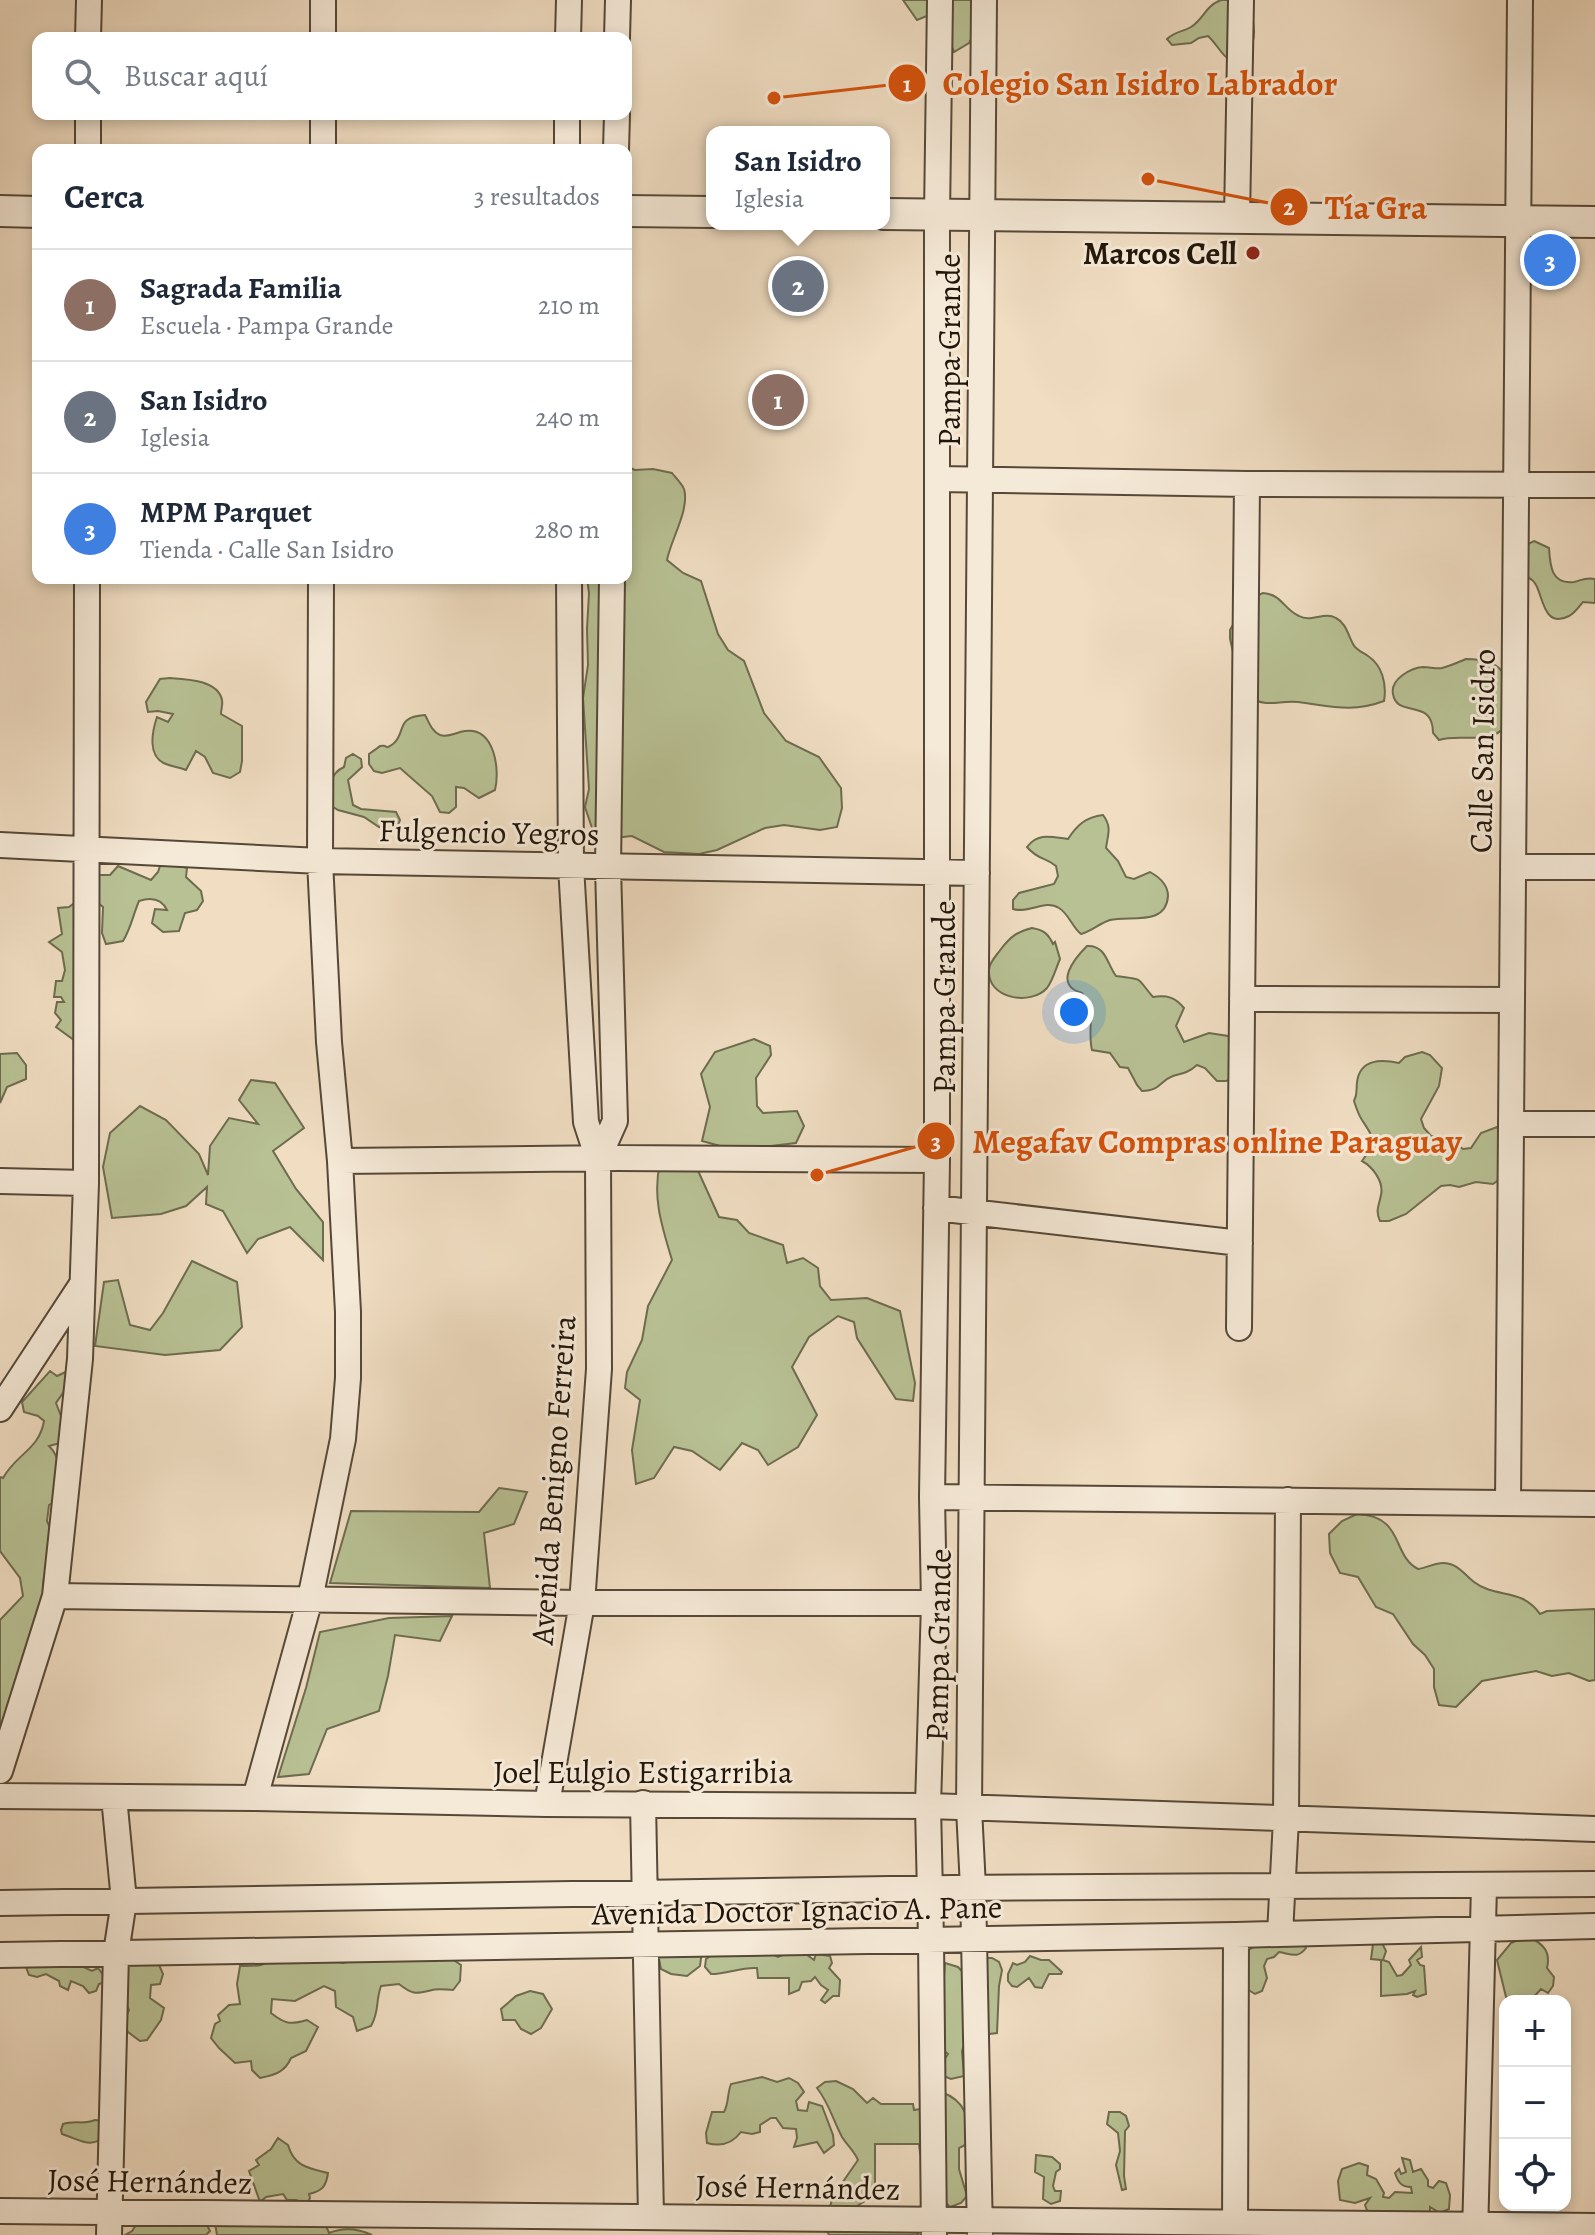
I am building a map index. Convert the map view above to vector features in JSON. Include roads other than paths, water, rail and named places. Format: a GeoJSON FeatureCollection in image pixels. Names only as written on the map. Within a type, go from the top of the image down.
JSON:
{"type":"FeatureCollection","features":[{"type":"Feature","properties":{"kind":"street"},"geometry":{"type":"LineString","coordinates":[[88,32],[89,0]]}},
{"type":"Feature","properties":{"kind":"street"},"geometry":{"type":"LineString","coordinates":[[323,0],[323,32]]}},
{"type":"Feature","properties":{"kind":"street"},"geometry":{"type":"LineString","coordinates":[[568,32],[569,0]]}},
{"type":"Feature","properties":{"kind":"street"},"geometry":{"type":"LineString","coordinates":[[617,32],[618,0]]}},
{"type":"Feature","properties":{"kind":"street","name":"Pampa Grande"},"geometry":{"type":"LineString","coordinates":[[934,2228],[928,1806],[934,1603],[932,1497],[937,1160],[937,215],[940,0]]}},
{"type":"Feature","properties":{"kind":"street","name":"Pampa Grande"},"geometry":{"type":"LineString","coordinates":[[980,2228],[969,1808],[984,0]]}},
{"type":"Feature","properties":{"kind":"street"},"geometry":{"type":"LineString","coordinates":[[1237,218],[1241,0]]}},
{"type":"Feature","properties":{"kind":"street","name":"Calle San Isidro"},"geometry":{"type":"LineString","coordinates":[[1508,1503],[1520,0]]}},
{"type":"Feature","properties":{"kind":"street"},"geometry":{"type":"LineString","coordinates":[[939,68],[983,69]]}},
{"type":"Feature","properties":{"kind":"street"},"geometry":{"type":"LineString","coordinates":[[88,120],[88,144]]}},
{"type":"Feature","properties":{"kind":"street"},"geometry":{"type":"LineString","coordinates":[[323,120],[323,144]]}},
{"type":"Feature","properties":{"kind":"street"},"geometry":{"type":"LineString","coordinates":[[567,120],[567,144]]}},
{"type":"Feature","properties":{"kind":"street"},"geometry":{"type":"LineString","coordinates":[[616,144],[617,120]]}},
{"type":"Feature","properties":{"kind":"street"},"geometry":{"type":"LineString","coordinates":[[0,211],[32,212]]}},
{"type":"Feature","properties":{"kind":"street"},"geometry":{"type":"LineString","coordinates":[[632,211],[706,212]]}},
{"type":"Feature","properties":{"kind":"street"},"geometry":{"type":"LineString","coordinates":[[890,214],[1595,222]]}},
{"type":"Feature","properties":{"kind":"street"},"geometry":{"type":"LineString","coordinates":[[938,479],[1595,485]]}},
{"type":"Feature","properties":{"kind":"street"},"geometry":{"type":"LineString","coordinates":[[1239,1328],[1247,484]]}},
{"type":"Feature","properties":{"kind":"street"},"geometry":{"type":"LineString","coordinates":[[0,1771],[55,1596],[80,1359],[86,1183],[87,584]]}},
{"type":"Feature","properties":{"kind":"street"},"geometry":{"type":"LineString","coordinates":[[255,1798],[310,1599],[343,1439],[348,1378],[348,1312],[340,1161],[329,1042],[320,861],[321,584]]}},
{"type":"Feature","properties":{"kind":"street","name":"Avenida Benigno Ferreira"},"geometry":{"type":"LineString","coordinates":[[547,1804],[582,1603],[599,1369],[598,1159],[586,1122],[571,866],[569,584]]}},
{"type":"Feature","properties":{"kind":"street","name":"Avenida Benigno Ferreira"},"geometry":{"type":"LineString","coordinates":[[598,1159],[615,1121],[608,867],[612,584]]}},
{"type":"Feature","properties":{"kind":"street","name":"Fulgencio Yegros"},"geometry":{"type":"LineString","coordinates":[[0,845],[320,861],[977,873]]}},
{"type":"Feature","properties":{"kind":"street"},"geometry":{"type":"LineString","coordinates":[[1513,867],[1595,867]]}},
{"type":"Feature","properties":{"kind":"street"},"geometry":{"type":"LineString","coordinates":[[1242,999],[1512,1000]]}},
{"type":"Feature","properties":{"kind":"street"},"geometry":{"type":"LineString","coordinates":[[1511,1124],[1595,1124]]}},
{"type":"Feature","properties":{"kind":"street"},"geometry":{"type":"LineString","coordinates":[[340,1161],[937,1160]]}},
{"type":"Feature","properties":{"kind":"street"},"geometry":{"type":"LineString","coordinates":[[0,1181],[86,1183]]}},
{"type":"Feature","properties":{"kind":"street"},"geometry":{"type":"LineString","coordinates":[[936,1208],[1240,1243]]}},
{"type":"Feature","properties":{"kind":"street"},"geometry":{"type":"LineString","coordinates":[[0,1409],[82,1284]]}},
{"type":"Feature","properties":{"kind":"street"},"geometry":{"type":"LineString","coordinates":[[932,1497],[1595,1504]]}},
{"type":"Feature","properties":{"kind":"street"},"geometry":{"type":"LineString","coordinates":[[1280,1934],[1286,1819],[1288,1500]]}},
{"type":"Feature","properties":{"kind":"street"},"geometry":{"type":"LineString","coordinates":[[55,1596],[582,1603],[934,1603]]}},
{"type":"Feature","properties":{"kind":"street","name":"Joel Eulgio Estigarribia"},"geometry":{"type":"LineString","coordinates":[[0,1796],[928,1806],[1595,1829]]}},
{"type":"Feature","properties":{"kind":"street"},"geometry":{"type":"LineString","coordinates":[[110,2224],[116,1953],[124,1901],[114,1797]]}},
{"type":"Feature","properties":{"kind":"street"},"geometry":{"type":"LineString","coordinates":[[643,1803],[651,2217]]}},
{"type":"Feature","properties":{"kind":"street","name":"Avenida Doctor Ignacio A. Pane"},"geometry":{"type":"LineString","coordinates":[[0,1903],[930,1888],[1595,1884]]}},
{"type":"Feature","properties":{"kind":"street"},"geometry":{"type":"LineString","coordinates":[[1476,2230],[1484,1886]]}},
{"type":"Feature","properties":{"kind":"street","name":"Avenida Doctor Ignacio A. Pane"},"geometry":{"type":"LineString","coordinates":[[0,1955],[1236,1935],[1595,1926]]}},
{"type":"Feature","properties":{"kind":"street"},"geometry":{"type":"LineString","coordinates":[[1235,2229],[1236,1935]]}},
{"type":"Feature","properties":{"kind":"street","name":"José Hernández"},"geometry":{"type":"LineString","coordinates":[[0,2211],[110,2224],[651,2217],[934,2228],[1476,2230],[1595,2226]]}},
{"type":"Feature","properties":{"kind":"place","name":"Colegio San Isidro Labrador"},"geometry":{"type":"Point","coordinates":[774,98]}},
{"type":"Feature","properties":{"kind":"place","name":"Tía Gra"},"geometry":{"type":"Point","coordinates":[1148,179]}},
{"type":"Feature","properties":{"kind":"place","name":"Marcos Cell"},"geometry":{"type":"Point","coordinates":[1253,253]}},
{"type":"Feature","properties":{"kind":"place","name":"MPM Parquet"},"geometry":{"type":"Point","coordinates":[1550,260]}},
{"type":"Feature","properties":{"kind":"place","name":"San Isidro"},"geometry":{"type":"Point","coordinates":[798,286]}},
{"type":"Feature","properties":{"kind":"place","name":"Sagrada Familia"},"geometry":{"type":"Point","coordinates":[778,400]}},
{"type":"Feature","properties":{"kind":"place","name":"Megafav Compras online Paraguay"},"geometry":{"type":"Point","coordinates":[817,1175]}}]}
